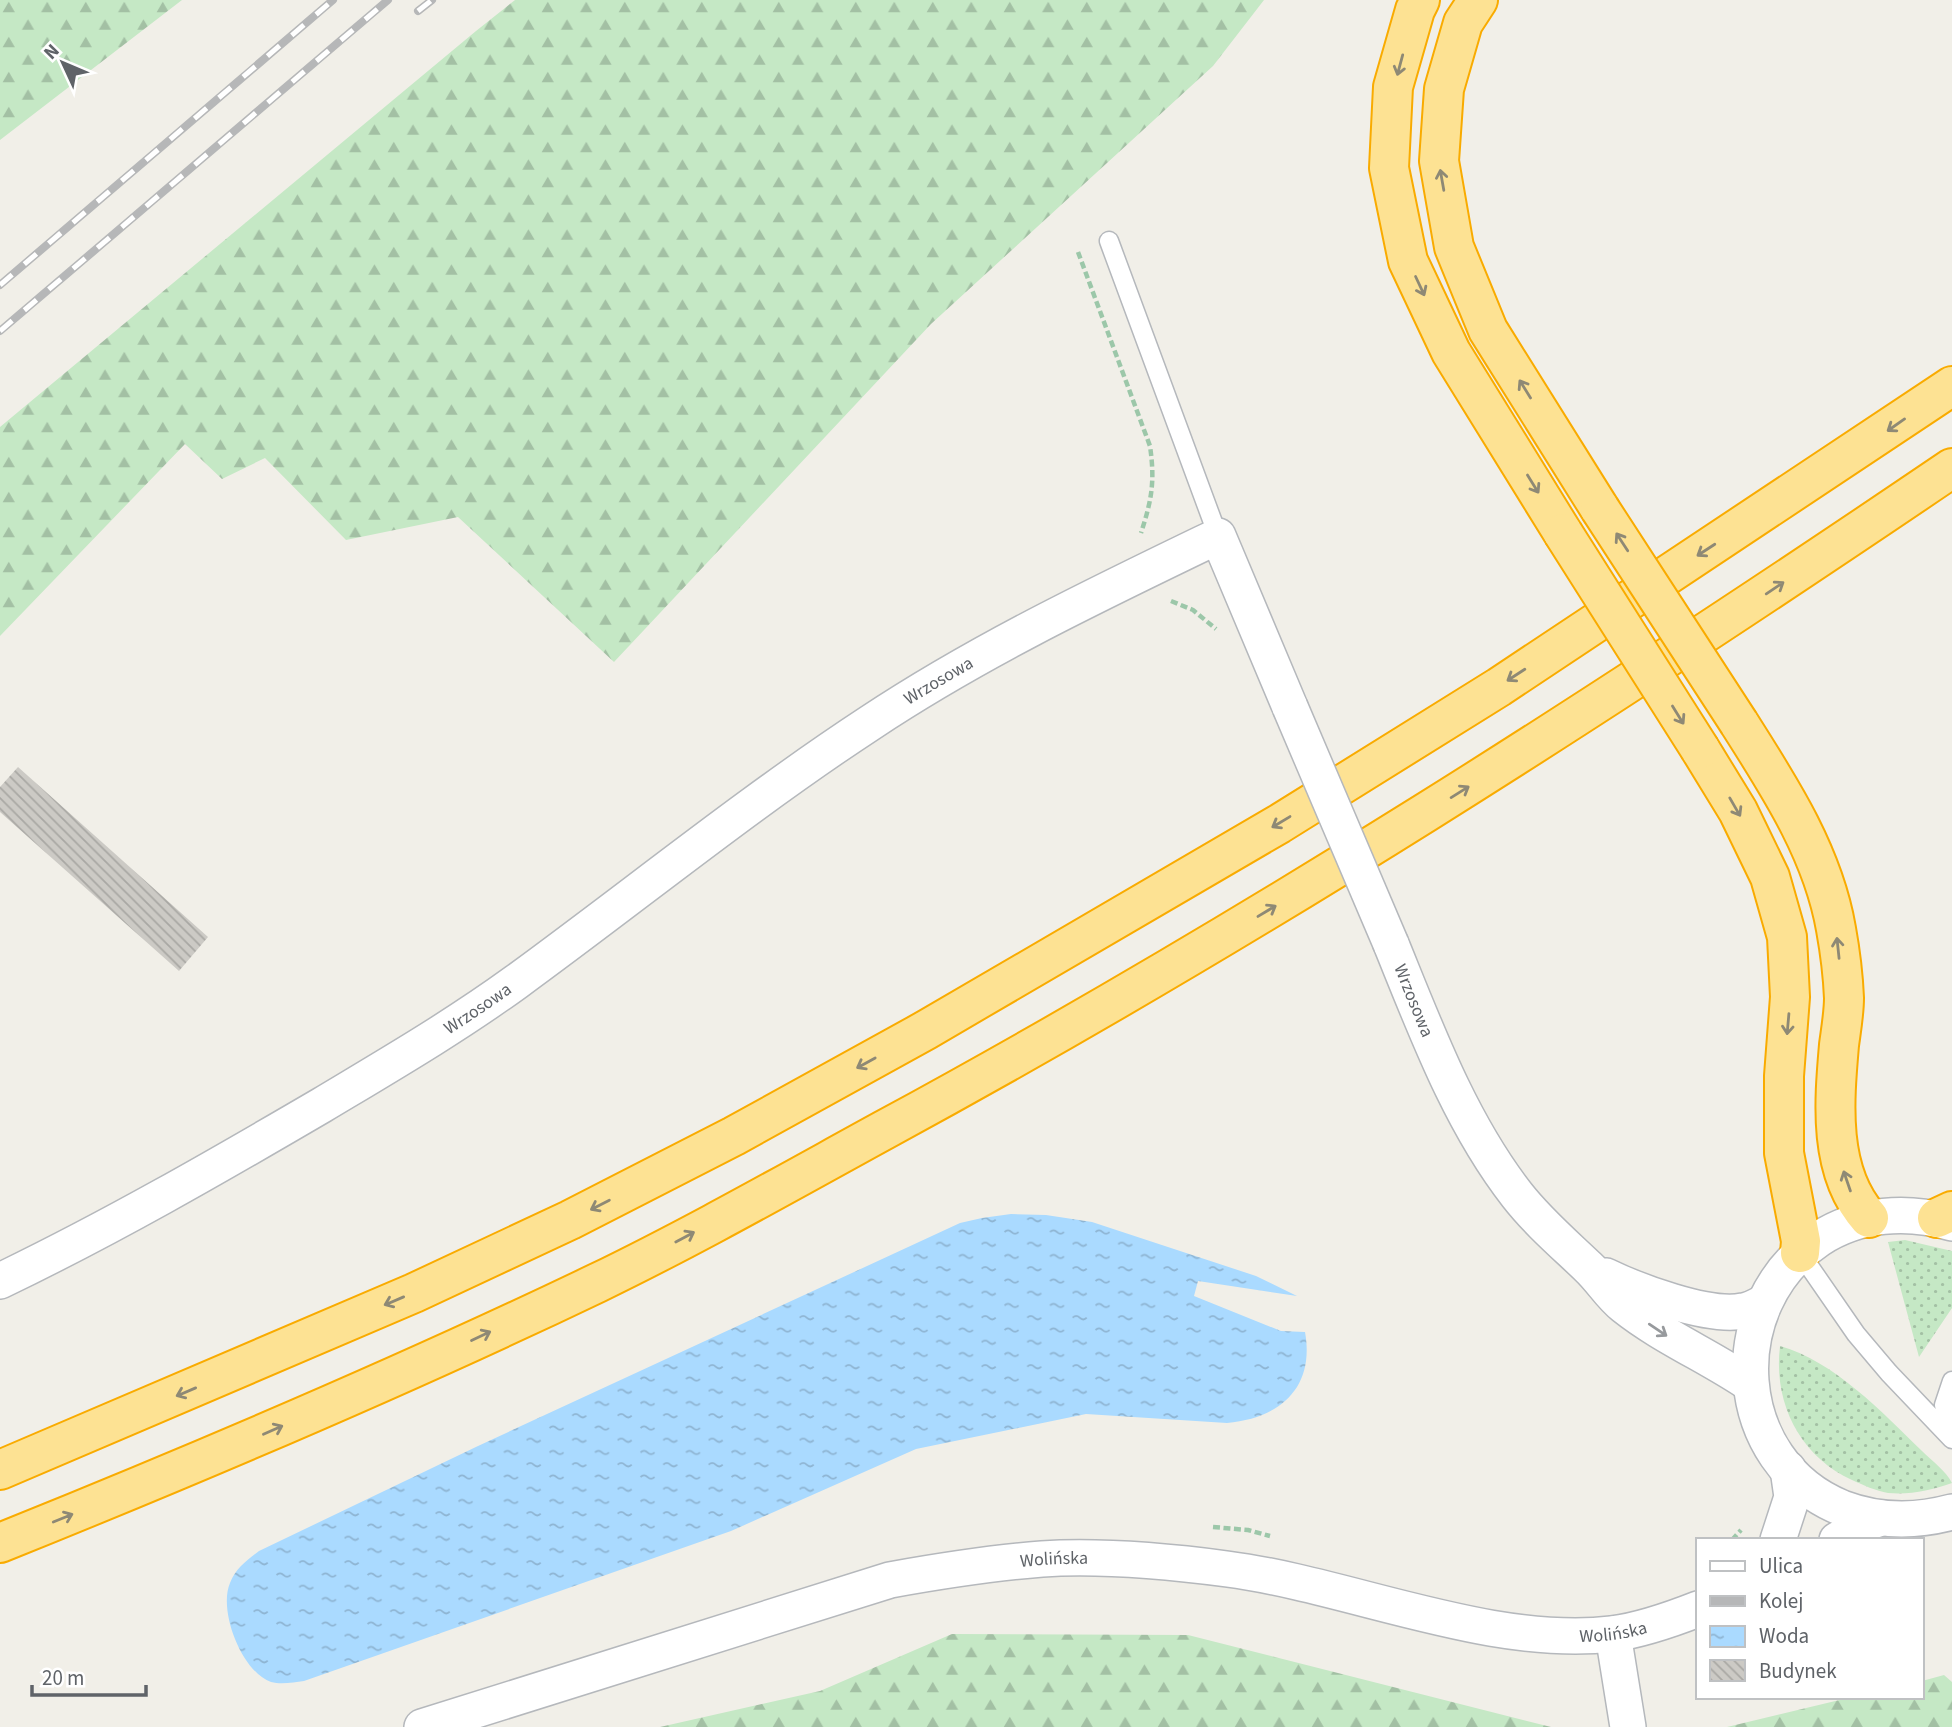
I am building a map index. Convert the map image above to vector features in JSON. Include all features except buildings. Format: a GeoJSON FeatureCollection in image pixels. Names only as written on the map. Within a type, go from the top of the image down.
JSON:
{"type":"FeatureCollection","features":[{"type":"Feature","properties":{"kind":"highway"},"geometry":{"type":"LineString","coordinates":[[1420,0],[1393,87],[1389,168],[1408,261],[1451,352],[1738,811],[1770,877],[1787,937],[1790,997],[1784,1076],[1784,1153],[1801,1241],[1800,1253]]}},
{"type":"Feature","properties":{"kind":"highway"},"geometry":{"type":"LineString","coordinates":[[1478,0],[1463,23],[1444,89],[1439,161],[1454,247],[1488,330],[1780,788],[1816,858],[1836,926],[1844,998],[1834,1105],[1842,1168],[1851,1194],[1869,1218]]}},
{"type":"Feature","properties":{"kind":"highway"},"geometry":{"type":"LineString","coordinates":[[0,1470],[414,1293],[570,1220],[734,1136],[914,1037],[1279,824],[1499,687],[1952,386]]}},
{"type":"Feature","properties":{"kind":"highway"},"geometry":{"type":"LineString","coordinates":[[0,1543],[268,1432],[601,1281],[967,1085],[1209,946],[1507,763],[1952,468]]}},
{"type":"Feature","properties":{"kind":"highway"},"geometry":{"type":"LineString","coordinates":[[1893,508],[1952,476]]}},
{"type":"Feature","properties":{"kind":"street","name":"Wrzosowa"},"geometry":{"type":"LineString","coordinates":[[0,1281],[69,1248],[197,1178],[422,1045],[515,983],[719,830],[870,723],[1005,643],[1218,536],[1436,1051],[1483,1144],[1518,1196],[1622,1305],[1674,1340],[1723,1365],[1751,1384]]}},
{"type":"Feature","properties":{"kind":"street"},"geometry":{"type":"LineString","coordinates":[[1947,1217],[1903,1214],[1869,1218],[1828,1233],[1800,1253],[1775,1282],[1763,1303],[1752,1339],[1751,1384],[1763,1429],[1788,1469],[1812,1490],[1840,1507],[1881,1518],[1928,1518],[1952,1512]]}},
{"type":"Feature","properties":{"kind":"street","name":"Wrzosowa"},"geometry":{"type":"LineString","coordinates":[[1580,1260],[1639,1291],[1683,1304],[1742,1311],[1763,1303]]}},
{"type":"Feature","properties":{"kind":"street"},"geometry":{"type":"LineString","coordinates":[[1779,1538],[1792,1497],[1788,1469]]}},
{"type":"Feature","properties":{"kind":"street"},"geometry":{"type":"LineString","coordinates":[[1840,1538],[1864,1524],[1881,1518]]}},
{"type":"Feature","properties":{"kind":"street","name":"Wolińska"},"geometry":{"type":"LineString","coordinates":[[422,1727],[890,1580],[961,1568],[1044,1559],[1127,1559],[1228,1569],[1507,1630],[1563,1636],[1613,1634],[1662,1623],[1696,1610]]}},
{"type":"Feature","properties":{"kind":"street"},"geometry":{"type":"LineString","coordinates":[[1613,1634],[1628,1727]]}},
{"type":"Feature","properties":{"kind":"lane"},"geometry":{"type":"LineString","coordinates":[[1109,241],[1218,536]]}},
{"type":"Feature","properties":{"kind":"lane"},"geometry":{"type":"LineString","coordinates":[[1800,1253],[1856,1334],[1952,1439]]}},
{"type":"Feature","properties":{"kind":"lane"},"geometry":{"type":"LineString","coordinates":[[1952,1381],[1944,1405],[1952,1430]]}},
{"type":"Feature","properties":{"kind":"path"},"geometry":{"type":"LineString","coordinates":[[1078,252],[1150,446],[1154,474],[1149,508],[1138,541],[1162,597],[1193,610],[1221,635]]}},
{"type":"Feature","properties":{"kind":"path"},"geometry":{"type":"LineString","coordinates":[[1734,1538],[1745,1525]]}},
{"type":"Feature","properties":{"kind":"green space"},"geometry":{"type":"Polygon","coordinates":[[[0,0],[182,0],[0,140],[0,0]]]}},
{"type":"Feature","properties":{"kind":"green space"},"geometry":{"type":"Polygon","coordinates":[[[515,0],[1264,0],[1213,66],[931,324],[614,662],[458,517],[346,540],[265,458],[222,479],[185,444],[0,636],[0,427],[515,0]]]}},
{"type":"Feature","properties":{"kind":"green space"},"geometry":{"type":"Polygon","coordinates":[[[1905,1240],[1952,1251],[1952,1308],[1919,1357],[1888,1242],[1905,1240]]]}},
{"type":"Feature","properties":{"kind":"green space"},"geometry":{"type":"Polygon","coordinates":[[[1780,1346],[1819,1363],[1857,1390],[1938,1466],[1952,1483],[1921,1491],[1888,1493],[1861,1484],[1834,1470],[1805,1442],[1786,1407],[1781,1388],[1780,1346]]]}},
{"type":"Feature","properties":{"kind":"green space"},"geometry":{"type":"Polygon","coordinates":[[[952,1634],[1188,1635],[1551,1727],[660,1727],[820,1691],[952,1634]]]}},
{"type":"Feature","properties":{"kind":"green space"},"geometry":{"type":"Polygon","coordinates":[[[1944,1675],[1952,1682],[1952,1727],[1727,1727],[1844,1699],[1924,1699],[1924,1680],[1944,1675]]]}},
{"type":"Feature","properties":{"kind":"water"},"geometry":{"type":"Polygon","coordinates":[[[1011,1214],[1046,1215],[1092,1222],[1256,1276],[1297,1296],[1198,1281],[1194,1296],[1281,1331],[1305,1332],[1307,1352],[1299,1384],[1290,1397],[1278,1407],[1246,1420],[1227,1423],[1086,1414],[916,1449],[731,1531],[304,1681],[271,1682],[260,1676],[242,1654],[230,1624],[227,1595],[235,1573],[259,1551],[478,1446],[960,1223],[1011,1214]]]}},
{"type":"Feature","properties":{"kind":"railway"},"geometry":{"type":"LineString","coordinates":[[0,285],[333,0]]}},
{"type":"Feature","properties":{"kind":"railway"},"geometry":{"type":"LineString","coordinates":[[0,331],[388,0]]}},
{"type":"Feature","properties":{"kind":"railway"},"geometry":{"type":"LineString","coordinates":[[418,11],[432,0]]}}]}
